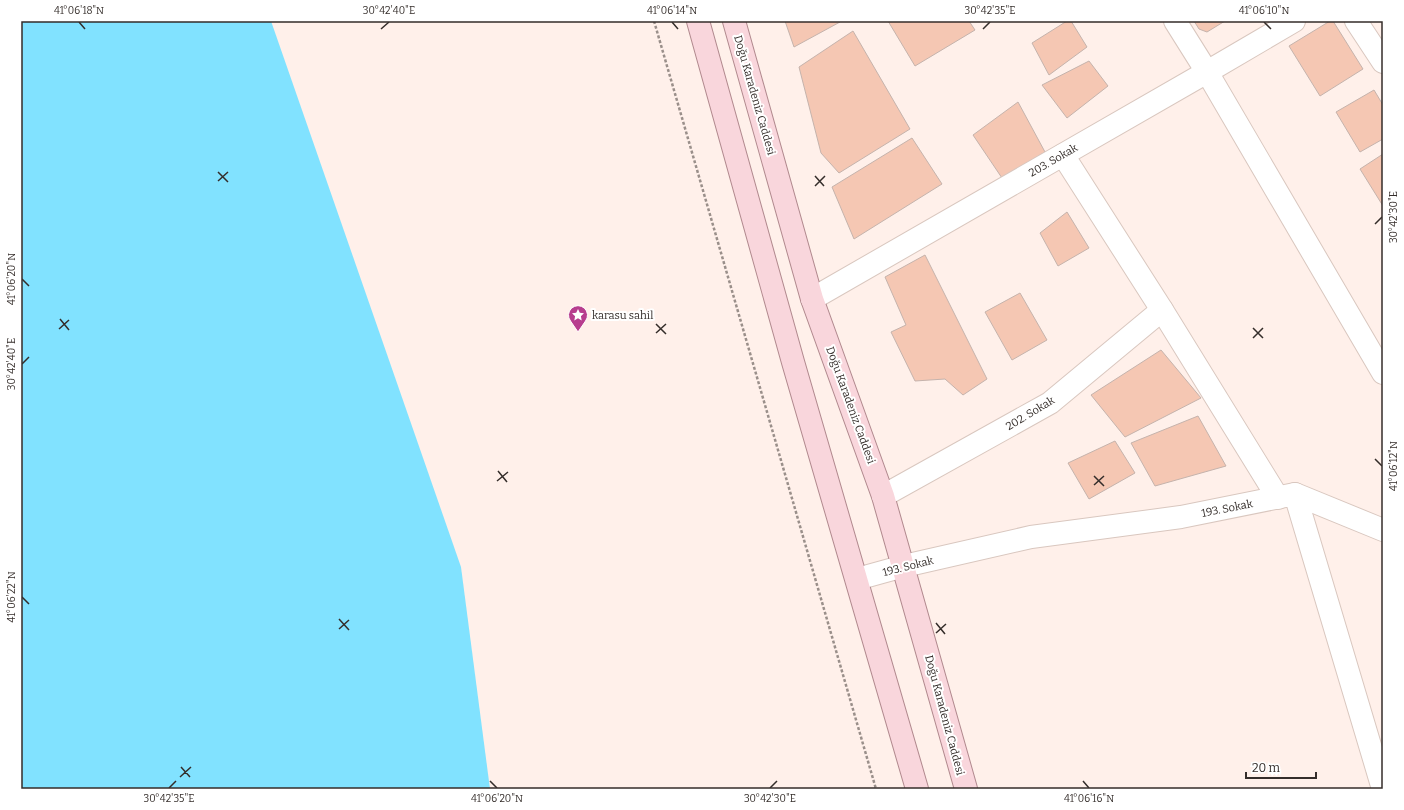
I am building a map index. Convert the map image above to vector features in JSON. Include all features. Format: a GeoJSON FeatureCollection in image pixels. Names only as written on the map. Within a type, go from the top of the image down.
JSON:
{"type":"FeatureCollection","features":[{"type":"Feature","properties":{"kind":"main road"},"geometry":{"type":"LineString","coordinates":[[698,21],[793,362],[917,789]]}},
{"type":"Feature","properties":{"kind":"main road","name":"Doğu Karadeniz Caddesi"},"geometry":{"type":"LineString","coordinates":[[734,21],[812,299],[884,496],[966,789]]}},
{"type":"Feature","properties":{"kind":"street"},"geometry":{"type":"LineString","coordinates":[[1175,21],[1207,72],[1383,373]]}},
{"type":"Feature","properties":{"kind":"street","name":"203. Sokak"},"geometry":{"type":"LineString","coordinates":[[812,299],[1294,21]]}},
{"type":"Feature","properties":{"kind":"street"},"geometry":{"type":"LineString","coordinates":[[1356,21],[1383,62]]}},
{"type":"Feature","properties":{"kind":"street"},"geometry":{"type":"LineString","coordinates":[[1063,155],[1162,310],[1287,496],[1383,789]]}},
{"type":"Feature","properties":{"kind":"street","name":"202. Sokak"},"geometry":{"type":"LineString","coordinates":[[884,496],[1050,403],[1162,310]]}},
{"type":"Feature","properties":{"kind":"street","name":"193. Sokak"},"geometry":{"type":"LineString","coordinates":[[856,579],[904,566],[1031,537],[1181,517],[1287,496]]}},
{"type":"Feature","properties":{"kind":"street"},"geometry":{"type":"LineString","coordinates":[[1287,496],[1383,530]]}},
{"type":"Feature","properties":{"kind":"path"},"geometry":{"type":"LineString","coordinates":[[654,21],[876,789]]}},
{"type":"Feature","properties":{"kind":"water"},"geometry":{"type":"Polygon","coordinates":[[[21,21],[271,21],[461,567],[490,789],[21,789],[21,21]]]}},
{"type":"Feature","properties":{"kind":"building"},"geometry":{"type":"Polygon","coordinates":[[[785,21],[839,21],[840,22],[794,47],[785,21]]]}},
{"type":"Feature","properties":{"kind":"building"},"geometry":{"type":"Polygon","coordinates":[[[888,21],[969,21],[975,30],[915,66],[888,21]]]}},
{"type":"Feature","properties":{"kind":"building"},"geometry":{"type":"Polygon","coordinates":[[[1067,21],[1071,21],[1087,47],[1049,75],[1032,43],[1067,21]]]}},
{"type":"Feature","properties":{"kind":"building"},"geometry":{"type":"Polygon","coordinates":[[[1194,21],[1225,21],[1207,32],[1199,29],[1194,21]]]}},
{"type":"Feature","properties":{"kind":"building"},"geometry":{"type":"Polygon","coordinates":[[[1330,21],[1333,21],[1363,69],[1320,96],[1289,46],[1330,21]]]}},
{"type":"Feature","properties":{"kind":"building"},"geometry":{"type":"Polygon","coordinates":[[[853,31],[910,129],[839,173],[821,153],[799,67],[853,31]]]}},
{"type":"Feature","properties":{"kind":"building"},"geometry":{"type":"Polygon","coordinates":[[[1089,61],[1108,86],[1067,118],[1042,85],[1089,61]]]}},
{"type":"Feature","properties":{"kind":"building"},"geometry":{"type":"Polygon","coordinates":[[[1374,90],[1383,105],[1383,139],[1360,152],[1336,112],[1374,90]]]}},
{"type":"Feature","properties":{"kind":"building"},"geometry":{"type":"Polygon","coordinates":[[[1018,102],[1045,152],[1002,178],[973,135],[1018,102]]]}},
{"type":"Feature","properties":{"kind":"building"},"geometry":{"type":"Polygon","coordinates":[[[912,138],[942,184],[854,239],[832,187],[912,138]]]}},
{"type":"Feature","properties":{"kind":"building"},"geometry":{"type":"Polygon","coordinates":[[[1383,154],[1383,206],[1360,169],[1383,154]]]}},
{"type":"Feature","properties":{"kind":"building"},"geometry":{"type":"Polygon","coordinates":[[[1067,212],[1089,248],[1058,266],[1040,233],[1067,212]]]}},
{"type":"Feature","properties":{"kind":"building"},"geometry":{"type":"Polygon","coordinates":[[[925,255],[987,379],[963,395],[945,379],[915,381],[891,332],[906,325],[885,277],[925,255]]]}},
{"type":"Feature","properties":{"kind":"building"},"geometry":{"type":"Polygon","coordinates":[[[1020,293],[1047,340],[1012,360],[985,312],[1020,293]]]}},
{"type":"Feature","properties":{"kind":"building"},"geometry":{"type":"Polygon","coordinates":[[[1161,350],[1201,398],[1125,437],[1091,395],[1161,350]]]}},
{"type":"Feature","properties":{"kind":"building"},"geometry":{"type":"Polygon","coordinates":[[[1198,416],[1226,466],[1155,486],[1131,443],[1198,416]]]}},
{"type":"Feature","properties":{"kind":"building"},"geometry":{"type":"Polygon","coordinates":[[[1115,441],[1135,473],[1089,499],[1068,463],[1115,441]]]}},
{"type":"Feature","properties":{"kind":"place","name":"karasu sahil"},"geometry":{"type":"Point","coordinates":[578,332]}}]}
